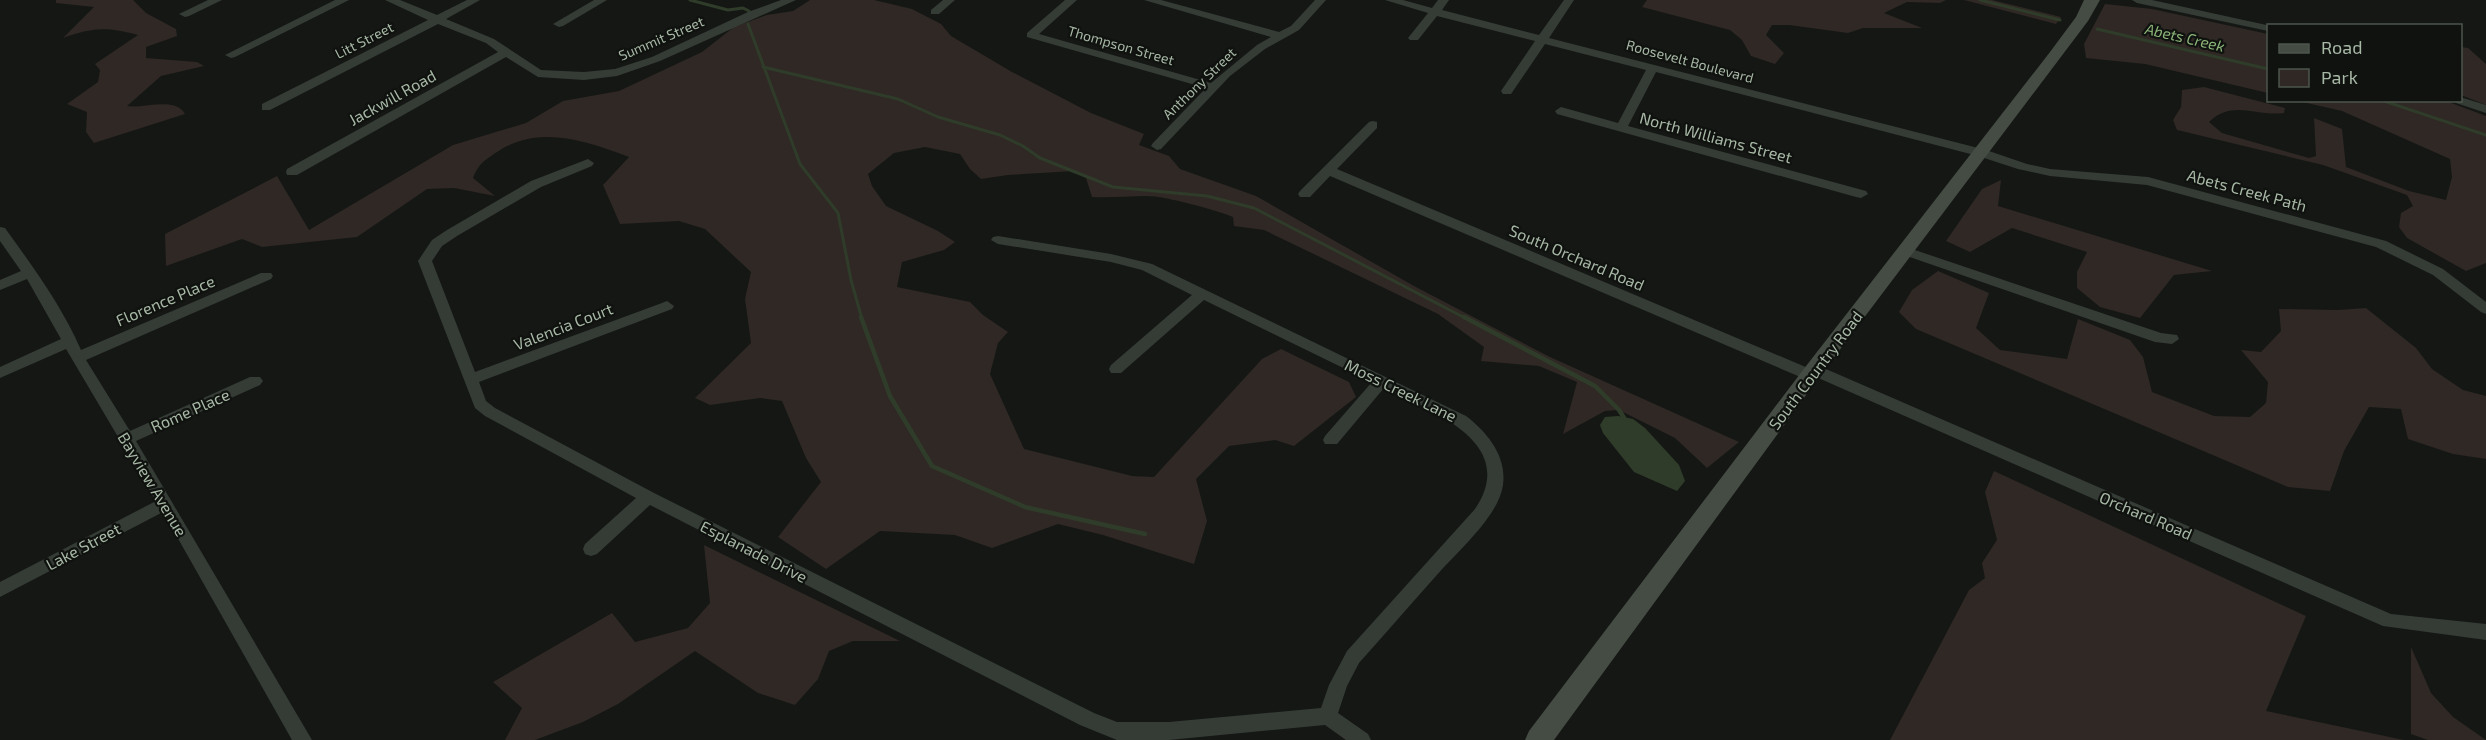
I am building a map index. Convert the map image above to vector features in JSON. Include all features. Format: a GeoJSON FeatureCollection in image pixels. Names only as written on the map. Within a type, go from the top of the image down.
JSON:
{"type":"FeatureCollection","features":[{"type":"Feature","properties":{"kind":"main road","name":"South Country Road"},"geometry":{"type":"LineString","coordinates":[[1538,740],[1812,373],[1982,153],[2083,18],[2092,0]]}},
{"type":"Feature","properties":{"kind":"street"},"geometry":{"type":"LineString","coordinates":[[185,14],[217,0]]}},
{"type":"Feature","properties":{"kind":"street"},"geometry":{"type":"LineString","coordinates":[[231,55],[344,0]]}},
{"type":"Feature","properties":{"kind":"street","name":"Summit Street"},"geometry":{"type":"LineString","coordinates":[[390,0],[490,41],[538,73],[600,76],[656,59],[752,14],[791,0]]}},
{"type":"Feature","properties":{"kind":"street","name":"Litt Street"},"geometry":{"type":"LineString","coordinates":[[266,107],[475,0]]}},
{"type":"Feature","properties":{"kind":"street"},"geometry":{"type":"LineString","coordinates":[[559,24],[602,0]]}},
{"type":"Feature","properties":{"kind":"street"},"geometry":{"type":"LineString","coordinates":[[935,12],[950,0]]}},
{"type":"Feature","properties":{"kind":"street","name":"Thompson Street"},"geometry":{"type":"LineString","coordinates":[[1072,0],[1031,35],[1214,87]]}},
{"type":"Feature","properties":{"kind":"street"},"geometry":{"type":"LineString","coordinates":[[1149,0],[1281,36]]}},
{"type":"Feature","properties":{"kind":"street","name":"Anthony Street"},"geometry":{"type":"LineString","coordinates":[[1157,146],[1244,59],[1295,28],[1321,0]]}},
{"type":"Feature","properties":{"kind":"street","name":"Roosevelt Boulevard"},"geometry":{"type":"LineString","coordinates":[[1390,0],[1982,153]]}},
{"type":"Feature","properties":{"kind":"street"},"geometry":{"type":"LineString","coordinates":[[1414,38],[1444,0]]}},
{"type":"Feature","properties":{"kind":"street"},"geometry":{"type":"LineString","coordinates":[[1507,91],[1569,0]]}},
{"type":"Feature","properties":{"kind":"street"},"geometry":{"type":"LineString","coordinates":[[2137,0],[2267,28]]}},
{"type":"Feature","properties":{"kind":"street","name":"Jackwill Road"},"geometry":{"type":"LineString","coordinates":[[292,172],[508,51]]}},
{"type":"Feature","properties":{"kind":"street"},"geometry":{"type":"LineString","coordinates":[[1621,128],[1653,67]]}},
{"type":"Feature","properties":{"kind":"street"},"geometry":{"type":"LineString","coordinates":[[2462,101],[2486,109]]}},
{"type":"Feature","properties":{"kind":"street","name":"North Williams Street"},"geometry":{"type":"LineString","coordinates":[[1561,111],[1861,194]]}},
{"type":"Feature","properties":{"kind":"street"},"geometry":{"type":"LineString","coordinates":[[1305,194],[1373,125]]}},
{"type":"Feature","properties":{"kind":"street","name":"Abets Creek Path"},"geometry":{"type":"LineString","coordinates":[[1982,153],[2033,170],[2068,175],[2124,176],[2148,181],[2353,236],[2403,253],[2420,262],[2454,283],[2486,309]]}},
{"type":"Feature","properties":{"kind":"street","name":"Esplanade Drive"},"geometry":{"type":"LineString","coordinates":[[588,163],[536,184],[452,233],[437,243],[425,261],[480,404],[490,412],[648,497],[1087,719],[1118,730],[1190,735],[1328,716]]}},
{"type":"Feature","properties":{"kind":"street","name":"South Orchard Road"},"geometry":{"type":"LineString","coordinates":[[1329,171],[1812,373]]}},
{"type":"Feature","properties":{"kind":"street","name":"Bayview Avenue"},"geometry":{"type":"LineString","coordinates":[[0,231],[30,272],[70,341],[77,358],[166,503],[302,740]]}},
{"type":"Feature","properties":{"kind":"street","name":"Moss Creek Lane"},"geometry":{"type":"LineString","coordinates":[[998,240],[1132,262],[1203,293],[1382,380],[1465,422],[1479,435],[1489,450],[1496,483],[1492,498],[1481,514],[1353,657],[1338,685],[1328,716]]}},
{"type":"Feature","properties":{"kind":"street"},"geometry":{"type":"LineString","coordinates":[[1906,251],[2160,338],[2172,339]]}},
{"type":"Feature","properties":{"kind":"street"},"geometry":{"type":"LineString","coordinates":[[0,285],[30,272]]}},
{"type":"Feature","properties":{"kind":"street","name":"Florence Place"},"geometry":{"type":"LineString","coordinates":[[77,358],[266,276]]}},
{"type":"Feature","properties":{"kind":"street"},"geometry":{"type":"LineString","coordinates":[[1116,369],[1203,293]]}},
{"type":"Feature","properties":{"kind":"street","name":"Valencia Court"},"geometry":{"type":"LineString","coordinates":[[472,379],[667,306]]}},
{"type":"Feature","properties":{"kind":"street"},"geometry":{"type":"LineString","coordinates":[[0,373],[70,341]]}},
{"type":"Feature","properties":{"kind":"street","name":"Orchard Road"},"geometry":{"type":"LineString","coordinates":[[1812,373],[2389,621],[2486,632]]}},
{"type":"Feature","properties":{"kind":"street"},"geometry":{"type":"LineString","coordinates":[[1331,440],[1382,380]]}},
{"type":"Feature","properties":{"kind":"street","name":"Rome Place"},"geometry":{"type":"LineString","coordinates":[[126,439],[255,381]]}},
{"type":"Feature","properties":{"kind":"street"},"geometry":{"type":"LineString","coordinates":[[591,549],[648,497]]}},
{"type":"Feature","properties":{"kind":"street","name":"Lake Street"},"geometry":{"type":"LineString","coordinates":[[0,590],[166,503]]}},
{"type":"Feature","properties":{"kind":"street"},"geometry":{"type":"LineString","coordinates":[[1328,716],[1361,740]]}},
{"type":"Feature","properties":{"kind":"green space"},"geometry":{"type":"Polygon","coordinates":[[[56,0],[133,0],[146,13],[176,29],[177,36],[146,47],[146,58],[197,62],[204,66],[161,76],[127,106],[167,104],[180,109],[185,114],[94,143],[86,132],[87,112],[67,104],[98,82],[100,70],[95,64],[138,35],[100,29],[63,38],[94,7],[56,3],[56,0]]]}},
{"type":"Feature","properties":{"kind":"green space"},"geometry":{"type":"Polygon","coordinates":[[[810,0],[874,0],[912,9],[941,24],[951,36],[1012,72],[1091,113],[1144,134],[1139,145],[1169,156],[1180,169],[1256,196],[1414,286],[1550,357],[1739,442],[1707,468],[1675,438],[1619,410],[1605,411],[1563,434],[1577,382],[1539,366],[1481,361],[1484,347],[1438,314],[1264,230],[1234,226],[1233,217],[1166,198],[1092,197],[1086,178],[1074,171],[981,179],[970,169],[960,154],[925,147],[894,153],[868,174],[872,186],[886,206],[938,231],[955,242],[944,250],[902,262],[897,287],[970,302],[983,315],[1008,332],[998,343],[990,374],[1024,449],[1132,476],[1154,477],[1262,359],[1281,349],[1349,382],[1356,397],[1294,446],[1275,440],[1229,446],[1196,479],[1207,521],[1194,564],[1103,535],[1058,524],[992,548],[955,535],[880,531],[826,569],[778,537],[821,482],[806,458],[782,401],[760,398],[710,405],[695,398],[751,343],[745,299],[751,272],[705,229],[679,221],[620,224],[603,185],[629,157],[563,138],[529,139],[497,152],[477,169],[473,178],[495,196],[454,188],[427,189],[357,237],[262,247],[242,239],[166,266],[165,234],[277,176],[309,230],[453,145],[526,123],[563,101],[619,91],[702,52],[734,27],[767,15],[793,11],[810,0]]]}},
{"type":"Feature","properties":{"kind":"green space"},"geometry":{"type":"Polygon","coordinates":[[[1647,0],[1946,0],[1940,3],[1907,2],[1884,13],[1922,28],[1863,28],[1848,33],[1772,25],[1766,35],[1784,53],[1775,64],[1751,56],[1742,40],[1730,30],[1642,7],[1647,0]]]}},
{"type":"Feature","properties":{"kind":"green space"},"geometry":{"type":"Polygon","coordinates":[[[1964,0],[1992,0],[2061,17],[2056,24],[1964,0]]]}},
{"type":"Feature","properties":{"kind":"green space"},"geometry":{"type":"Polygon","coordinates":[[[2105,4],[2152,9],[2267,34],[2267,93],[2145,64],[2086,58],[2084,44],[2105,4]]]}},
{"type":"Feature","properties":{"kind":"green space"},"geometry":{"type":"Polygon","coordinates":[[[2462,47],[2468,48],[2486,64],[2486,105],[2462,95],[2462,47]]]}},
{"type":"Feature","properties":{"kind":"green space"},"geometry":{"type":"Polygon","coordinates":[[[2204,87],[2285,108],[2284,113],[2274,114],[2245,110],[2227,111],[2209,122],[2222,133],[2309,158],[2316,156],[2314,118],[2342,129],[2346,167],[2409,191],[2446,200],[2452,177],[2450,159],[2342,111],[2302,102],[2449,102],[2486,116],[2486,263],[2466,271],[2407,238],[2399,227],[2401,213],[2413,206],[2407,195],[2323,165],[2177,130],[2173,120],[2181,107],[2182,90],[2204,87]]]}},
{"type":"Feature","properties":{"kind":"green space"},"geometry":{"type":"Polygon","coordinates":[[[2001,180],[1998,206],[2212,271],[2174,275],[2140,318],[2100,307],[2077,288],[2077,272],[2087,252],[2012,228],[1970,252],[1946,241],[1982,189],[2001,180]]]}},
{"type":"Feature","properties":{"kind":"green space"},"geometry":{"type":"Polygon","coordinates":[[[1938,271],[1989,293],[1976,328],[2000,350],[2067,359],[2078,319],[2130,340],[2143,357],[2152,392],[2214,416],[2250,417],[2266,403],[2268,382],[2241,350],[2261,352],[2281,331],[2279,309],[2366,308],[2416,348],[2432,369],[2463,390],[2486,396],[2486,459],[2453,454],[2408,439],[2401,409],[2369,407],[2344,451],[2330,491],[2288,487],[1916,329],[1899,312],[1912,290],[1938,271]]]}},
{"type":"Feature","properties":{"kind":"green space"},"geometry":{"type":"Polygon","coordinates":[[[1994,471],[2306,616],[2266,711],[2404,740],[1890,740],[1969,590],[1985,578],[1982,563],[1997,540],[1985,492],[1994,471]]]}},
{"type":"Feature","properties":{"kind":"green space"},"geometry":{"type":"Polygon","coordinates":[[[704,545],[900,641],[853,641],[829,651],[818,679],[795,705],[758,693],[695,651],[618,704],[583,722],[535,740],[505,740],[522,708],[493,682],[612,613],[635,642],[688,628],[710,603],[704,545]]]}},
{"type":"Feature","properties":{"kind":"green space"},"geometry":{"type":"Polygon","coordinates":[[[2411,647],[2431,693],[2453,717],[2486,740],[2428,740],[2411,734],[2411,647]]]}},
{"type":"Feature","properties":{"kind":"shaded area"},"geometry":{"type":"Polygon","coordinates":[[[1618,416],[1633,419],[1645,428],[1679,465],[1685,481],[1677,491],[1634,472],[1603,433],[1600,425],[1605,417],[1618,416]]]}},
{"type":"Feature","properties":{"kind":"waterway"},"geometry":{"type":"LineString","coordinates":[[690,0],[728,10],[743,8],[749,11]]}},
{"type":"Feature","properties":{"kind":"waterway","name":"Abets Creek"},"geometry":{"type":"LineString","coordinates":[[1980,0],[2060,20]]}},
{"type":"Feature","properties":{"kind":"waterway"},"geometry":{"type":"LineString","coordinates":[[748,24],[764,67]]}},
{"type":"Feature","properties":{"kind":"waterway","name":"Abets Creek"},"geometry":{"type":"LineString","coordinates":[[2097,29],[2267,69]]}},
{"type":"Feature","properties":{"kind":"waterway"},"geometry":{"type":"LineString","coordinates":[[764,67],[898,99],[938,117],[1000,135],[1023,146],[1040,158],[1113,187],[1207,196],[1254,208],[1467,319]]}},
{"type":"Feature","properties":{"kind":"waterway"},"geometry":{"type":"LineString","coordinates":[[764,67],[800,164],[838,213],[851,280],[862,319]]}},
{"type":"Feature","properties":{"kind":"waterway","name":"Abets Creek"},"geometry":{"type":"LineString","coordinates":[[2387,102],[2486,135]]}},
{"type":"Feature","properties":{"kind":"waterway"},"geometry":{"type":"LineString","coordinates":[[861,317],[890,396],[932,466],[1025,507],[1145,534]]}},
{"type":"Feature","properties":{"kind":"waterway"},"geometry":{"type":"LineString","coordinates":[[1464,317],[1595,386],[1619,410],[1626,421]]}}]}
